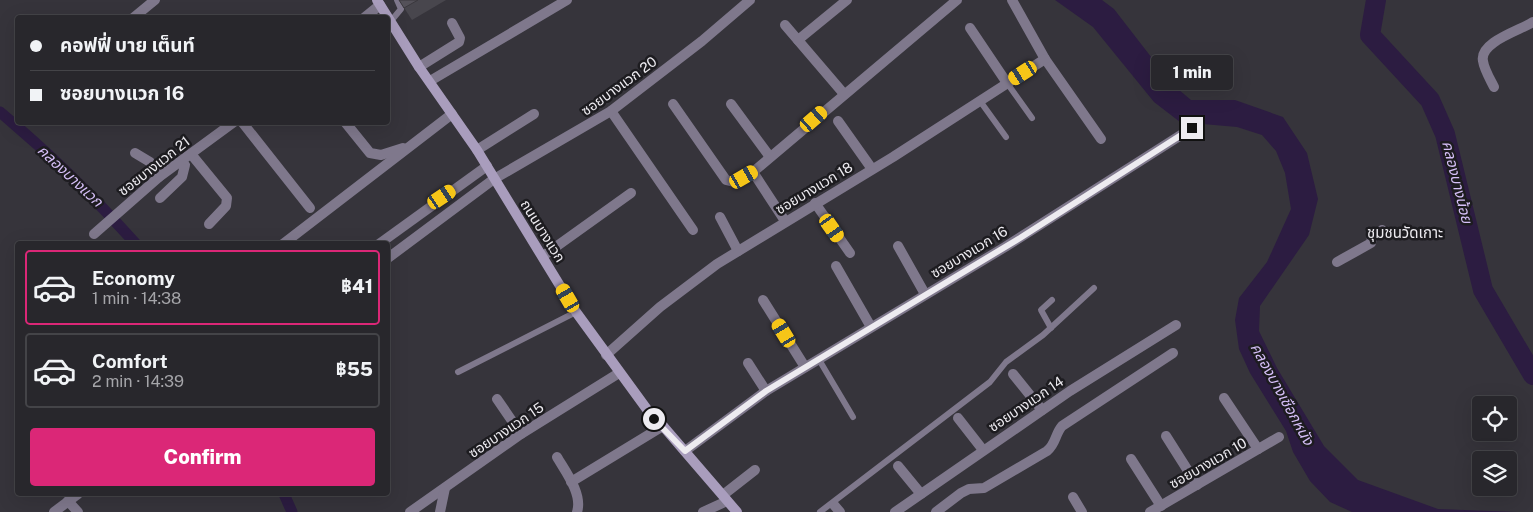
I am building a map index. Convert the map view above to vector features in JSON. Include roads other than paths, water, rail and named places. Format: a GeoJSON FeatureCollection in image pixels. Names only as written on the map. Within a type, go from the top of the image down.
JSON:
{"type":"FeatureCollection","features":[{"type":"Feature","properties":{"kind":"main road","name":"ถนนบางแวก"},"geometry":{"type":"LineString","coordinates":[[378,2],[387,15]]}},
{"type":"Feature","properties":{"kind":"main road","name":"ถนนบางแวก"},"geometry":{"type":"LineString","coordinates":[[391,21],[419,67],[477,150],[576,312],[606,355],[654,419],[663,426],[737,512]]}},
{"type":"Feature","properties":{"kind":"street"},"geometry":{"type":"LineString","coordinates":[[137,15],[156,0]]}},
{"type":"Feature","properties":{"kind":"street"},"geometry":{"type":"LineString","coordinates":[[430,81],[567,0]]}},
{"type":"Feature","properties":{"kind":"street","name":"ซอยบางแวก 20"},"geometry":{"type":"LineString","coordinates":[[390,257],[494,179],[611,111],[702,41],[750,0]]}},
{"type":"Feature","properties":{"kind":"street"},"geometry":{"type":"LineString","coordinates":[[798,40],[848,0]]}},
{"type":"Feature","properties":{"kind":"street"},"geometry":{"type":"LineString","coordinates":[[673,104],[729,182],[734,182],[753,172],[957,0]]}},
{"type":"Feature","properties":{"kind":"street"},"geometry":{"type":"LineString","coordinates":[[1012,0],[1046,59],[1101,139]]}},
{"type":"Feature","properties":{"kind":"street"},"geometry":{"type":"LineString","coordinates":[[367,15],[378,2]]}},
{"type":"Feature","properties":{"kind":"street"},"geometry":{"type":"LineString","coordinates":[[1494,87],[1482,61],[1483,54],[1502,36],[1533,22]]}},
{"type":"Feature","properties":{"kind":"street"},"geometry":{"type":"LineString","coordinates":[[419,67],[459,42],[460,38],[452,23]]}},
{"type":"Feature","properties":{"kind":"street"},"geometry":{"type":"LineString","coordinates":[[785,26],[844,94]]}},
{"type":"Feature","properties":{"kind":"street"},"geometry":{"type":"LineString","coordinates":[[970,28],[1007,83]]}},
{"type":"Feature","properties":{"kind":"street","name":"ซอยบางแวก 18"},"geometry":{"type":"LineString","coordinates":[[606,355],[660,307],[738,251],[1046,59]]}},
{"type":"Feature","properties":{"kind":"street"},"geometry":{"type":"LineString","coordinates":[[731,104],[770,157]]}},
{"type":"Feature","properties":{"kind":"street"},"geometry":{"type":"LineString","coordinates":[[611,111],[693,230]]}},
{"type":"Feature","properties":{"kind":"street"},"geometry":{"type":"LineString","coordinates":[[287,241],[452,114]]}},
{"type":"Feature","properties":{"kind":"street"},"geometry":{"type":"LineString","coordinates":[[477,150],[534,114]]}},
{"type":"Feature","properties":{"kind":"street"},"geometry":{"type":"LineString","coordinates":[[838,121],[872,169]]}},
{"type":"Feature","properties":{"kind":"street","name":"ซอยบางแวก 21"},"geometry":{"type":"LineString","coordinates":[[94,234],[159,177],[230,125]]}},
{"type":"Feature","properties":{"kind":"street"},"geometry":{"type":"LineString","coordinates":[[244,125],[310,208]]}},
{"type":"Feature","properties":{"kind":"street"},"geometry":{"type":"LineString","coordinates":[[347,125],[370,153],[381,155],[410,145]]}},
{"type":"Feature","properties":{"kind":"street","name":"ซอยบางแวก 16"},"geometry":{"type":"LineString","coordinates":[[685,451],[766,391],[1086,197],[1192,128]]}},
{"type":"Feature","properties":{"kind":"street"},"geometry":{"type":"LineString","coordinates":[[135,153],[150,162],[159,177]]}},
{"type":"Feature","properties":{"kind":"street"},"geometry":{"type":"LineString","coordinates":[[191,154],[228,198],[226,206],[209,224]]}},
{"type":"Feature","properties":{"kind":"street"},"geometry":{"type":"LineString","coordinates":[[160,198],[182,177],[185,165],[181,161]]}},
{"type":"Feature","properties":{"kind":"street"},"geometry":{"type":"LineString","coordinates":[[383,241],[487,166]]}},
{"type":"Feature","properties":{"kind":"street"},"geometry":{"type":"LineString","coordinates":[[753,172],[785,221]]}},
{"type":"Feature","properties":{"kind":"street"},"geometry":{"type":"LineString","coordinates":[[543,256],[631,193]]}},
{"type":"Feature","properties":{"kind":"street"},"geometry":{"type":"LineString","coordinates":[[815,203],[850,254]]}},
{"type":"Feature","properties":{"kind":"street"},"geometry":{"type":"LineString","coordinates":[[720,217],[738,251]]}},
{"type":"Feature","properties":{"kind":"street"},"geometry":{"type":"LineString","coordinates":[[1337,262],[1367,247],[1372,243],[1372,237],[1382,230]]}},
{"type":"Feature","properties":{"kind":"street"},"geometry":{"type":"LineString","coordinates":[[898,246],[925,294]]}},
{"type":"Feature","properties":{"kind":"street"},"geometry":{"type":"LineString","coordinates":[[836,266],[871,327]]}},
{"type":"Feature","properties":{"kind":"street"},"geometry":{"type":"LineString","coordinates":[[763,300],[805,367]]}},
{"type":"Feature","properties":{"kind":"street","name":"ซอยบางแวก 14"},"geometry":{"type":"LineString","coordinates":[[895,512],[1042,410],[1176,325]]}},
{"type":"Feature","properties":{"kind":"street"},"geometry":{"type":"LineString","coordinates":[[936,512],[968,489],[984,488],[1047,451],[1054,443],[1056,434],[1062,426],[1174,352]]}},
{"type":"Feature","properties":{"kind":"street"},"geometry":{"type":"LineString","coordinates":[[748,363],[766,391]]}},
{"type":"Feature","properties":{"kind":"street","name":"ซอยบางแวก 15"},"geometry":{"type":"LineString","coordinates":[[410,512],[521,434],[619,373]]}},
{"type":"Feature","properties":{"kind":"street"},"geometry":{"type":"LineString","coordinates":[[1013,374],[1042,410]]}},
{"type":"Feature","properties":{"kind":"street"},"geometry":{"type":"LineString","coordinates":[[1224,398],[1258,449]]}},
{"type":"Feature","properties":{"kind":"street"},"geometry":{"type":"LineString","coordinates":[[497,399],[521,434]]}},
{"type":"Feature","properties":{"kind":"street"},"geometry":{"type":"LineString","coordinates":[[958,418],[983,450]]}},
{"type":"Feature","properties":{"kind":"street"},"geometry":{"type":"LineString","coordinates":[[571,482],[663,426]]}},
{"type":"Feature","properties":{"kind":"street"},"geometry":{"type":"LineString","coordinates":[[1166,436],[1196,485]]}},
{"type":"Feature","properties":{"kind":"street","name":"ซอยบางแวก 10"},"geometry":{"type":"LineString","coordinates":[[1150,512],[1279,438]]}},
{"type":"Feature","properties":{"kind":"street"},"geometry":{"type":"LineString","coordinates":[[557,457],[571,482],[578,500],[577,512]]}},
{"type":"Feature","properties":{"kind":"street"},"geometry":{"type":"LineString","coordinates":[[1131,459],[1161,506]]}},
{"type":"Feature","properties":{"kind":"street"},"geometry":{"type":"LineString","coordinates":[[898,466],[921,494]]}},
{"type":"Feature","properties":{"kind":"street"},"geometry":{"type":"LineString","coordinates":[[703,512],[725,498],[755,470]]}},
{"type":"Feature","properties":{"kind":"street"},"geometry":{"type":"LineString","coordinates":[[440,512],[445,488]]}},
{"type":"Feature","properties":{"kind":"street"},"geometry":{"type":"LineString","coordinates":[[54,512],[75,496]]}},
{"type":"Feature","properties":{"kind":"street"},"geometry":{"type":"LineString","coordinates":[[1073,497],[1082,512]]}},
{"type":"Feature","properties":{"kind":"street"},"geometry":{"type":"LineString","coordinates":[[68,501],[78,512]]}},
{"type":"Feature","properties":{"kind":"lane"},"geometry":{"type":"LineString","coordinates":[[391,21],[401,9],[397,0]]}},
{"type":"Feature","properties":{"kind":"lane"},"geometry":{"type":"LineString","coordinates":[[1007,83],[1032,118]]}},
{"type":"Feature","properties":{"kind":"lane"},"geometry":{"type":"LineString","coordinates":[[980,101],[1006,137]]}},
{"type":"Feature","properties":{"kind":"lane"},"geometry":{"type":"LineString","coordinates":[[820,512],[990,382],[1006,362],[1051,328],[1094,288]]}},
{"type":"Feature","properties":{"kind":"lane"},"geometry":{"type":"LineString","coordinates":[[1051,328],[1041,310],[1052,300]]}},
{"type":"Feature","properties":{"kind":"lane"},"geometry":{"type":"LineString","coordinates":[[458,372],[576,312]]}},
{"type":"Feature","properties":{"kind":"lane"},"geometry":{"type":"LineString","coordinates":[[818,358],[853,417]]}},
{"type":"Feature","properties":{"kind":"water","name":"คลองบางเชือกหนัง"},"geometry":{"type":"Polygon","coordinates":[[[1055,0],[1102,0],[1114,9],[1172,84],[1191,100],[1235,100],[1283,117],[1307,153],[1318,199],[1309,235],[1260,306],[1259,331],[1277,368],[1324,446],[1358,480],[1438,509],[1517,512],[1352,512],[1330,502],[1310,481],[1293,452],[1286,431],[1250,373],[1239,349],[1235,320],[1239,298],[1267,262],[1291,209],[1285,173],[1276,151],[1262,135],[1237,127],[1180,122],[1154,102],[1093,27],[1055,0]]]}},
{"type":"Feature","properties":{"kind":"waterway","name":"คลองบางน้อย"},"geometry":{"type":"LineString","coordinates":[[1376,0],[1370,35],[1430,100],[1445,134],[1483,290],[1533,375]]}},
{"type":"Feature","properties":{"kind":"waterway","name":"คลองบางแวก"},"geometry":{"type":"LineString","coordinates":[[0,112],[15,125]]}},
{"type":"Feature","properties":{"kind":"waterway","name":"คลองบางแวก"},"geometry":{"type":"LineString","coordinates":[[15,125],[70,175],[133,241]]}},
{"type":"Feature","properties":{"kind":"waterway","name":"คลองบางแวก"},"geometry":{"type":"LineString","coordinates":[[285,496],[292,512]]}},
{"type":"Feature","properties":{"kind":"district","name":"ชุมชนวัดเกาะ"},"geometry":{"type":"Point","coordinates":[1405,233]}}]}
